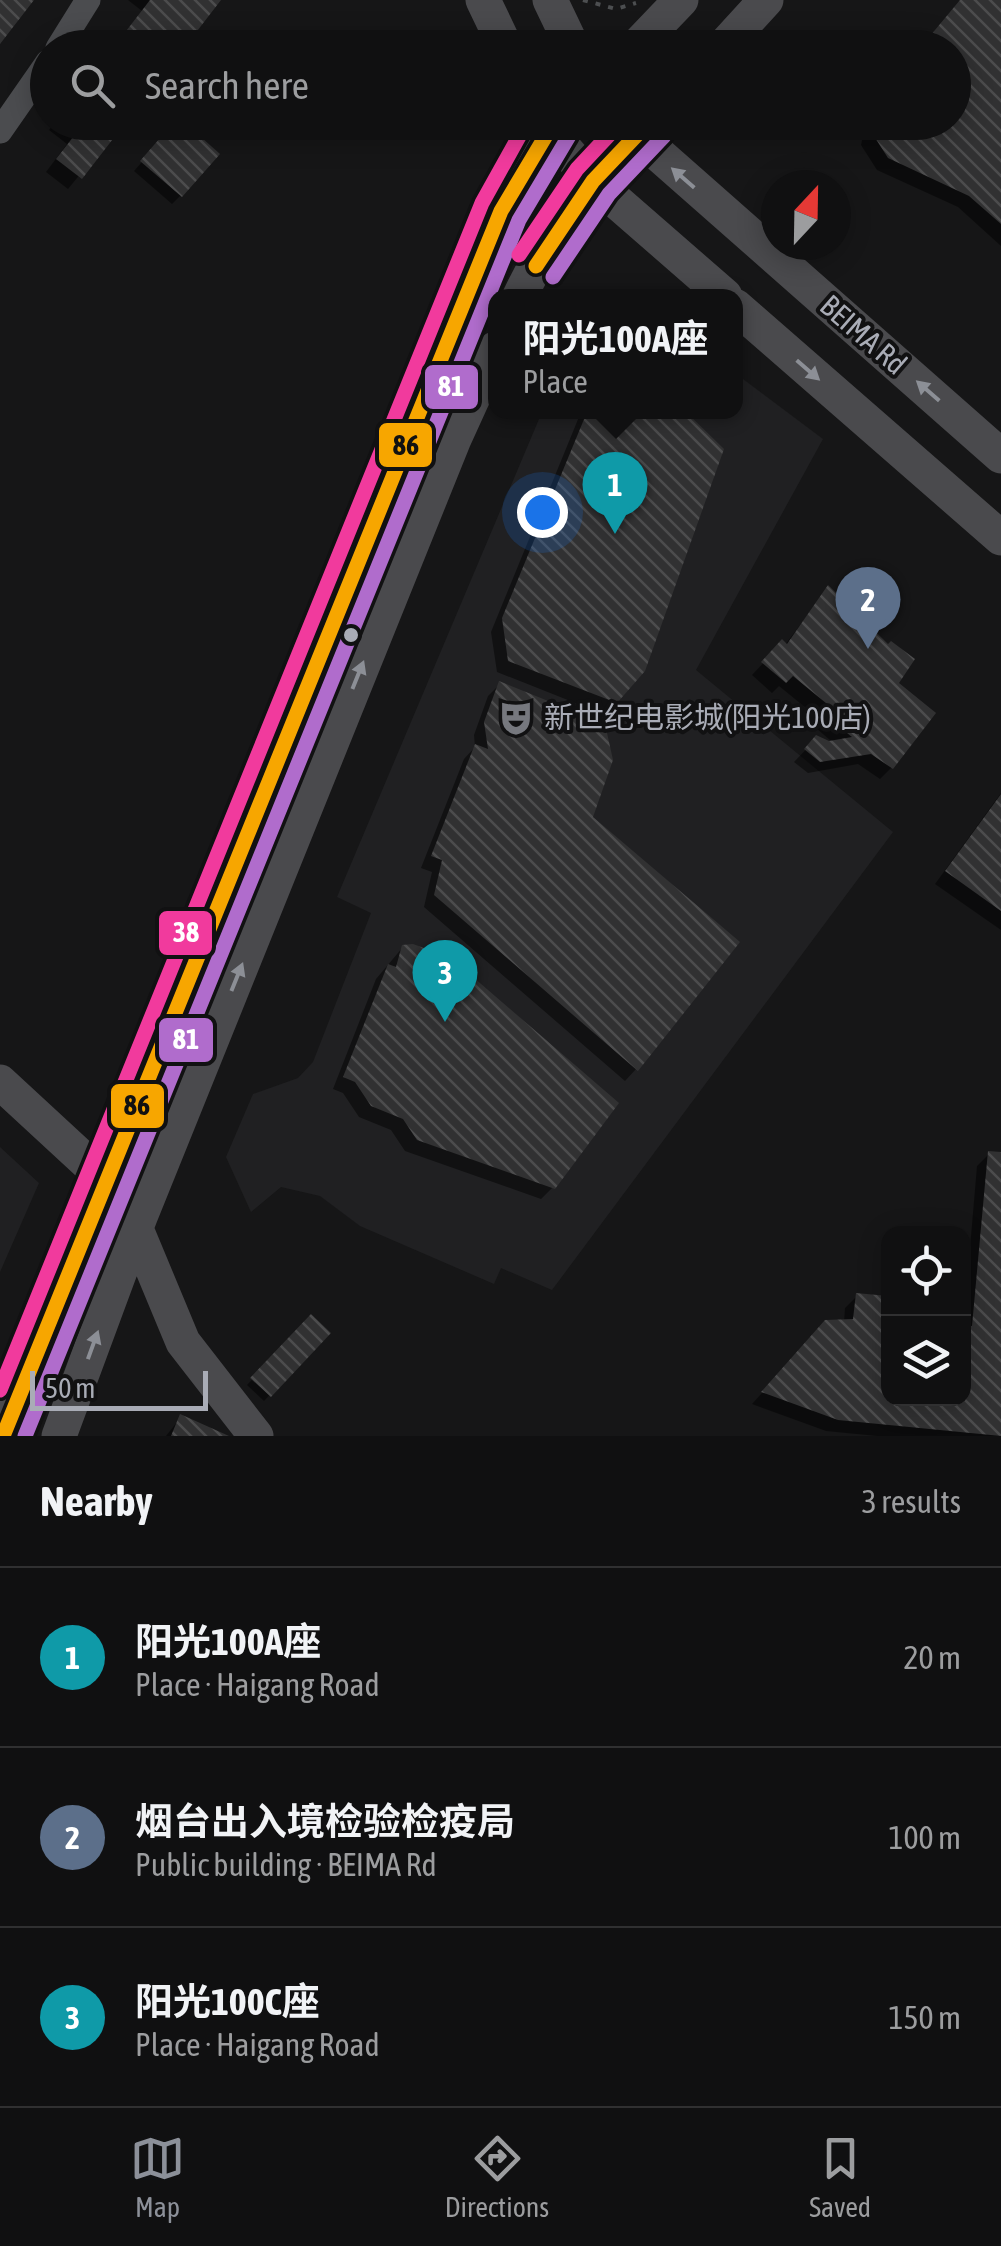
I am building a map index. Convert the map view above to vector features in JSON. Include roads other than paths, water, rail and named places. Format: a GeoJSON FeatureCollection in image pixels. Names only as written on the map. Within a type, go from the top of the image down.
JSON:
{"type":"FeatureCollection","features":[{"type":"Feature","properties":{"kind":"main road"},"geometry":{"type":"LineString","coordinates":[[483,0],[497,30]]}},
{"type":"Feature","properties":{"kind":"main road"},"geometry":{"type":"LineString","coordinates":[[550,0],[564,30]]}},
{"type":"Feature","properties":{"kind":"main road"},"geometry":{"type":"LineString","coordinates":[[652,30],[681,0]]}},
{"type":"Feature","properties":{"kind":"main road"},"geometry":{"type":"LineString","coordinates":[[738,30],[766,0]]}},
{"type":"Feature","properties":{"kind":"main road"},"geometry":{"type":"LineString","coordinates":[[3,1436],[501,211],[539,140]]}},
{"type":"Feature","properties":{"kind":"main road"},"geometry":{"type":"LineString","coordinates":[[559,140],[593,181],[717,289]]}},
{"type":"Feature","properties":{"kind":"main road"},"geometry":{"type":"LineString","coordinates":[[524,289],[552,239],[625,140]]}},
{"type":"Feature","properties":{"kind":"main road","name":"BEIMA Rd"},"geometry":{"type":"LineString","coordinates":[[649,140],[1001,456]]}},
{"type":"Feature","properties":{"kind":"main road","name":"BEIMA Rd"},"geometry":{"type":"LineString","coordinates":[[743,313],[1001,538]]}},
{"type":"Feature","properties":{"kind":"main road"},"geometry":{"type":"LineString","coordinates":[[59,1436],[136,1229],[454,439],[488,364]]}},
{"type":"Feature","properties":{"kind":"main road"},"geometry":{"type":"LineString","coordinates":[[0,1082],[105,1178],[136,1229],[183,1342],[256,1436]]}},
{"type":"Feature","properties":{"kind":"street"},"geometry":{"type":"LineString","coordinates":[[69,30],[88,0]]}},
{"type":"Feature","properties":{"kind":"street"},"geometry":{"type":"LineString","coordinates":[[0,131],[30,88]]}},
{"type":"Feature","properties":{"kind":"place","name":"阳光100A座"},"geometry":{"type":"Point","coordinates":[615,534]}},
{"type":"Feature","properties":{"kind":"place","name":"烟台出入境检验检疫局"},"geometry":{"type":"Point","coordinates":[868,649]}},
{"type":"Feature","properties":{"kind":"place","name":"新世纪电影城(阳光100店)"},"geometry":{"type":"Point","coordinates":[516,718]}},
{"type":"Feature","properties":{"kind":"place","name":"阳光100C座"},"geometry":{"type":"Point","coordinates":[445,1022]}}]}
